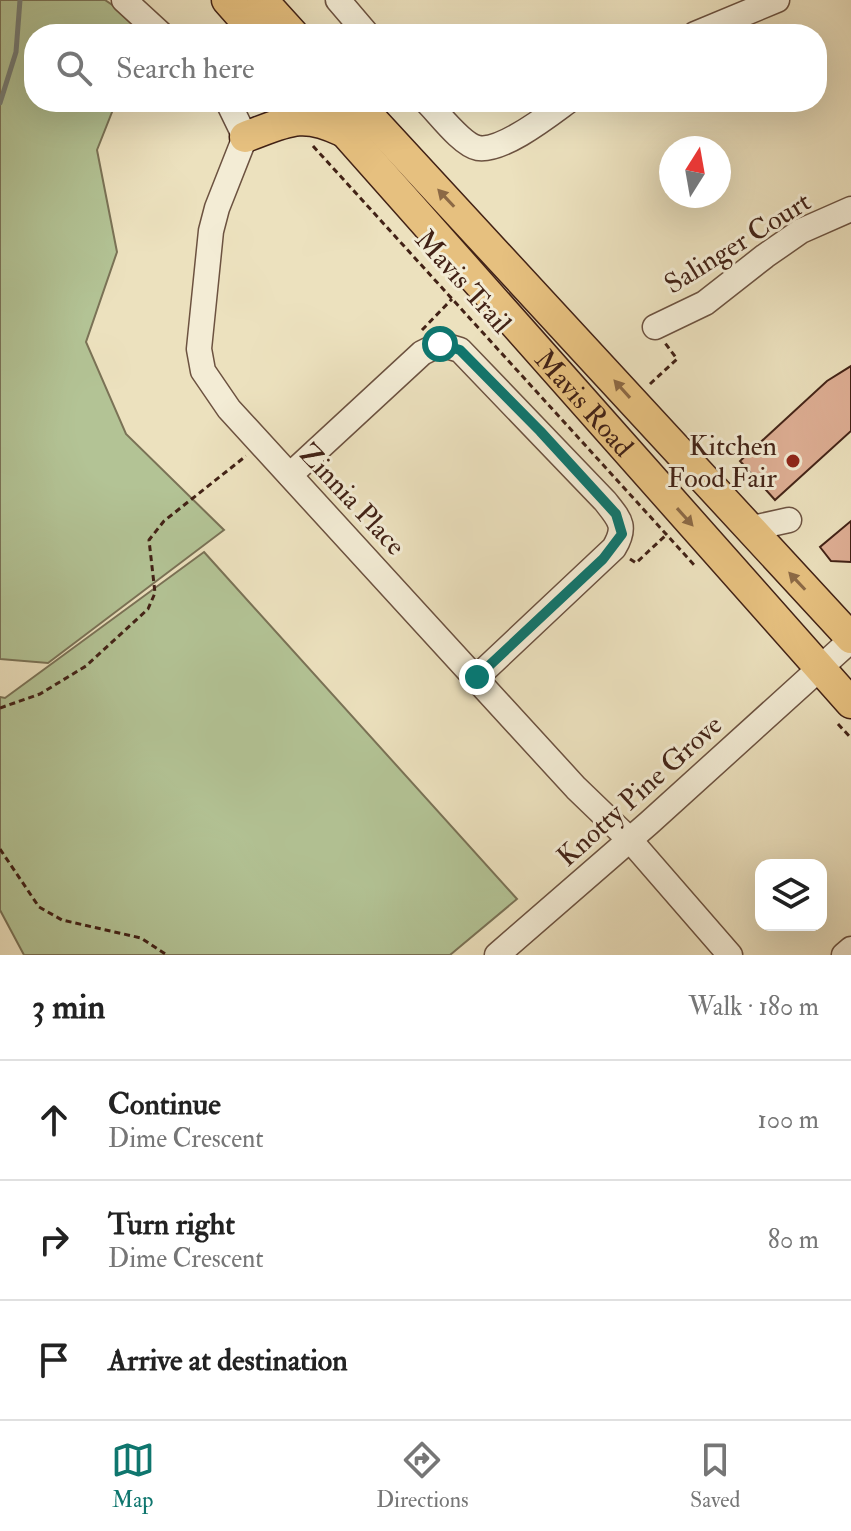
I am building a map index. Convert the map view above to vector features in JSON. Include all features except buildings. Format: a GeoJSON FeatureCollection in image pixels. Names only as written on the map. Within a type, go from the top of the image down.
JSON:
{"type":"FeatureCollection","features":[{"type":"Feature","properties":{"kind":"main road"},"geometry":{"type":"LineString","coordinates":[[227,0],[248,24]]}},
{"type":"Feature","properties":{"kind":"main road"},"geometry":{"type":"LineString","coordinates":[[262,0],[284,24]]}},
{"type":"Feature","properties":{"kind":"main road","name":"Mavis Road"},"geometry":{"type":"LineString","coordinates":[[327,112],[851,703]]}},
{"type":"Feature","properties":{"kind":"main road","name":"Mavis Road"},"geometry":{"type":"LineString","coordinates":[[365,112],[851,639]]}},
{"type":"Feature","properties":{"kind":"main road"},"geometry":{"type":"LineString","coordinates":[[245,137],[291,121],[307,119],[324,122],[345,132]]}},
{"type":"Feature","properties":{"kind":"street"},"geometry":{"type":"LineString","coordinates":[[124,0],[150,24]]}},
{"type":"Feature","properties":{"kind":"street"},"geometry":{"type":"LineString","coordinates":[[338,0],[358,24]]}},
{"type":"Feature","properties":{"kind":"street"},"geometry":{"type":"LineString","coordinates":[[719,24],[777,0]]}},
{"type":"Feature","properties":{"kind":"street"},"geometry":{"type":"LineString","coordinates":[[233,112],[245,137]]}},
{"type":"Feature","properties":{"kind":"street"},"geometry":{"type":"LineString","coordinates":[[436,112],[464,141],[479,148],[500,144],[522,134],[553,112]]}},
{"type":"Feature","properties":{"kind":"street","name":"Zinnia Place"},"geometry":{"type":"LineString","coordinates":[[245,137],[211,231],[200,360],[203,371],[221,399],[576,788],[630,840],[730,955]]}},
{"type":"Feature","properties":{"kind":"street","name":"Salinger Court"},"geometry":{"type":"LineString","coordinates":[[655,327],[705,303],[801,231],[851,209]]}},
{"type":"Feature","properties":{"kind":"street"},"geometry":{"type":"LineString","coordinates":[[290,475],[383,388],[432,347],[440,344],[460,350],[605,501],[621,526],[622,534],[614,548],[477,677]]}},
{"type":"Feature","properties":{"kind":"street"},"geometry":{"type":"LineString","coordinates":[[748,529],[789,520]]}},
{"type":"Feature","properties":{"kind":"street","name":"Knotty Pine Grove"},"geometry":{"type":"LineString","coordinates":[[497,955],[630,840],[851,639]]}},
{"type":"Feature","properties":{"kind":"street"},"geometry":{"type":"LineString","coordinates":[[844,955],[851,949]]}},
{"type":"Feature","properties":{"kind":"path","name":"Mavis Trail"},"geometry":{"type":"LineString","coordinates":[[291,121],[697,568]]}},
{"type":"Feature","properties":{"kind":"path"},"geometry":{"type":"LineString","coordinates":[[432,347],[421,329],[453,298]]}},
{"type":"Feature","properties":{"kind":"path"},"geometry":{"type":"LineString","coordinates":[[632,400],[677,359],[655,327]]}},
{"type":"Feature","properties":{"kind":"path"},"geometry":{"type":"LineString","coordinates":[[0,708],[40,694],[86,666],[148,609],[155,593],[149,540],[175,513],[262,444]]}},
{"type":"Feature","properties":{"kind":"path"},"geometry":{"type":"LineString","coordinates":[[614,548],[636,563],[666,535]]}},
{"type":"Feature","properties":{"kind":"path"},"geometry":{"type":"LineString","coordinates":[[0,849],[39,907],[62,920],[141,938],[167,955]]}},
{"type":"Feature","properties":{"kind":"green space"},"geometry":{"type":"Polygon","coordinates":[[[0,0],[105,0],[140,24],[24,24],[24,112],[112,112],[97,150],[117,252],[86,342],[126,434],[224,530],[48,663],[0,659],[0,0]]]}},
{"type":"Feature","properties":{"kind":"green space"},"geometry":{"type":"Polygon","coordinates":[[[204,552],[517,899],[450,955],[24,955],[0,910],[0,697],[5,698],[204,552]]]}},
{"type":"Feature","properties":{"kind":"waterway"},"geometry":{"type":"LineString","coordinates":[[0,103],[16,52],[20,0]]}},
{"type":"Feature","properties":{"kind":"place","name":"Kitchen Food Fair"},"geometry":{"type":"Point","coordinates":[793,461]}},
{"type":"Feature","properties":{"kind":"route"},"geometry":{"type":"LineString","coordinates":[[440,344],[460,350],[540,431],[616,514],[622,534],[603,559],[477,677]]}}]}
